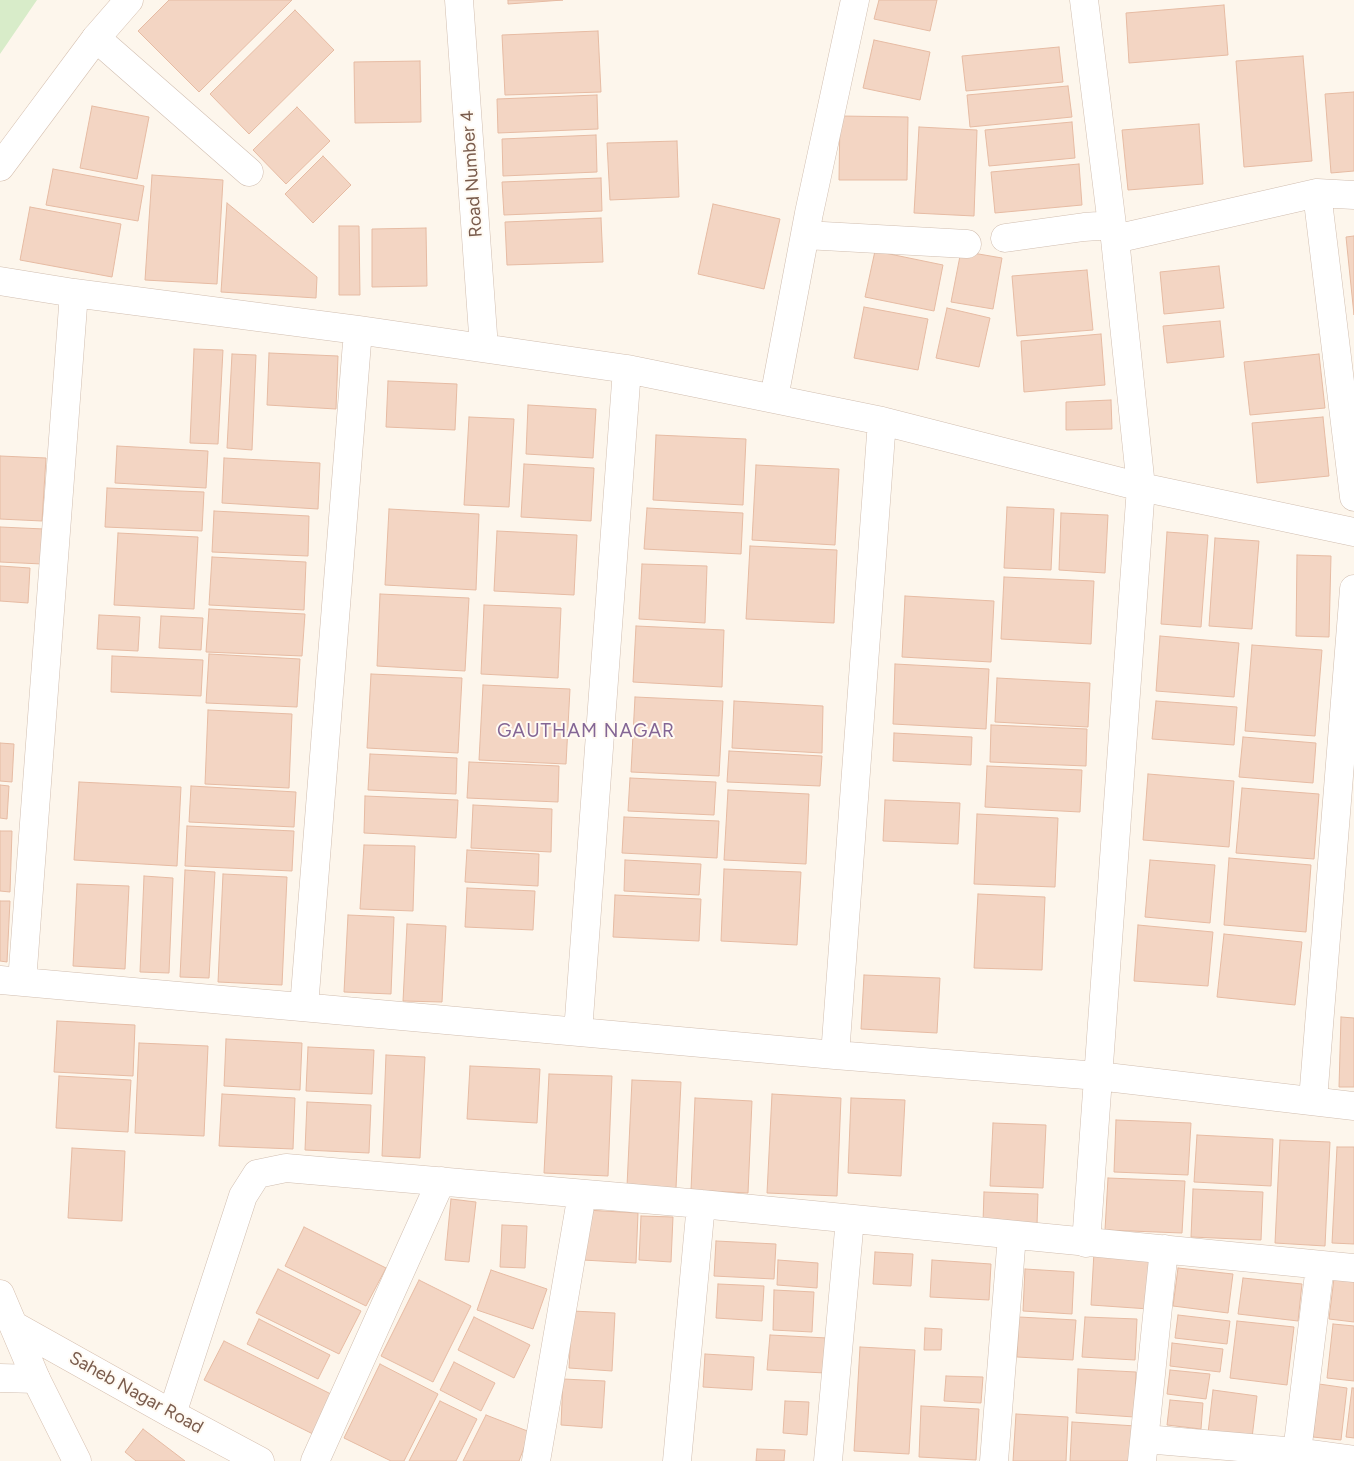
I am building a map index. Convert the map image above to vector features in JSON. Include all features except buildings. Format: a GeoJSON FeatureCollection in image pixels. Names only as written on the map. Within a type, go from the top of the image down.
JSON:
{"type":"FeatureCollection","features":[{"type":"Feature","properties":{"kind":"street"},"geometry":{"type":"LineString","coordinates":[[0,167],[96,38],[129,0]]}},
{"type":"Feature","properties":{"kind":"street","name":"Road Number 4"},"geometry":{"type":"LineString","coordinates":[[459,0],[484,348]]}},
{"type":"Feature","properties":{"kind":"street"},"geometry":{"type":"LineString","coordinates":[[774,398],[805,234],[855,0]]}},
{"type":"Feature","properties":{"kind":"street"},"geometry":{"type":"LineString","coordinates":[[1084,0],[1114,232],[1141,487],[1086,1242]]}},
{"type":"Feature","properties":{"kind":"street"},"geometry":{"type":"LineString","coordinates":[[96,38],[249,172]]}},
{"type":"Feature","properties":{"kind":"street"},"geometry":{"type":"LineString","coordinates":[[1317,194],[1354,497]]}},
{"type":"Feature","properties":{"kind":"street"},"geometry":{"type":"LineString","coordinates":[[1005,238],[1084,227],[1114,232],[1317,194],[1354,196]]}},
{"type":"Feature","properties":{"kind":"street"},"geometry":{"type":"LineString","coordinates":[[805,234],[967,244]]}},
{"type":"Feature","properties":{"kind":"street"},"geometry":{"type":"LineString","coordinates":[[0,281],[74,294],[358,330],[627,369],[882,421],[1141,487],[1354,532]]}},
{"type":"Feature","properties":{"kind":"street"},"geometry":{"type":"LineString","coordinates":[[74,294],[11,981],[835,1055],[1098,1076],[1354,1106]]}},
{"type":"Feature","properties":{"kind":"street"},"geometry":{"type":"LineString","coordinates":[[304,1007],[358,330]]}},
{"type":"Feature","properties":{"kind":"street"},"geometry":{"type":"LineString","coordinates":[[578,1032],[627,369]]}},
{"type":"Feature","properties":{"kind":"street"},"geometry":{"type":"LineString","coordinates":[[835,1055],[882,421]]}},
{"type":"Feature","properties":{"kind":"street"},"geometry":{"type":"LineString","coordinates":[[1313,1100],[1354,589]]}},
{"type":"Feature","properties":{"kind":"street"},"geometry":{"type":"LineString","coordinates":[[172,1414],[243,1196],[257,1174],[286,1168],[701,1204],[1354,1268]]}},
{"type":"Feature","properties":{"kind":"street"},"geometry":{"type":"LineString","coordinates":[[315,1461],[440,1181]]}},
{"type":"Feature","properties":{"kind":"street"},"geometry":{"type":"LineString","coordinates":[[536,1461],[582,1194]]}},
{"type":"Feature","properties":{"kind":"street"},"geometry":{"type":"LineString","coordinates":[[677,1461],[701,1204]]}},
{"type":"Feature","properties":{"kind":"street"},"geometry":{"type":"LineString","coordinates":[[828,1461],[850,1219]]}},
{"type":"Feature","properties":{"kind":"street"},"geometry":{"type":"LineString","coordinates":[[994,1461],[1012,1235]]}},
{"type":"Feature","properties":{"kind":"street"},"geometry":{"type":"LineString","coordinates":[[1164,1248],[1143,1450],[1297,1452],[1354,1460]]}},
{"type":"Feature","properties":{"kind":"street"},"geometry":{"type":"LineString","coordinates":[[1297,1452],[1320,1266]]}},
{"type":"Feature","properties":{"kind":"street"},"geometry":{"type":"LineString","coordinates":[[0,1294],[36,1379],[77,1461]]}},
{"type":"Feature","properties":{"kind":"street","name":"Saheb Nagar Road"},"geometry":{"type":"LineString","coordinates":[[13,1325],[260,1461]]}},
{"type":"Feature","properties":{"kind":"street"},"geometry":{"type":"LineString","coordinates":[[0,1378],[36,1379]]}},
{"type":"Feature","properties":{"kind":"green space"},"geometry":{"type":"Polygon","coordinates":[[[0,0],[37,0],[0,54],[0,0]]]}},
{"type":"Feature","properties":{"kind":"district","name":"GAUTHAM NAGAR"},"geometry":{"type":"Point","coordinates":[586,731]}}]}
